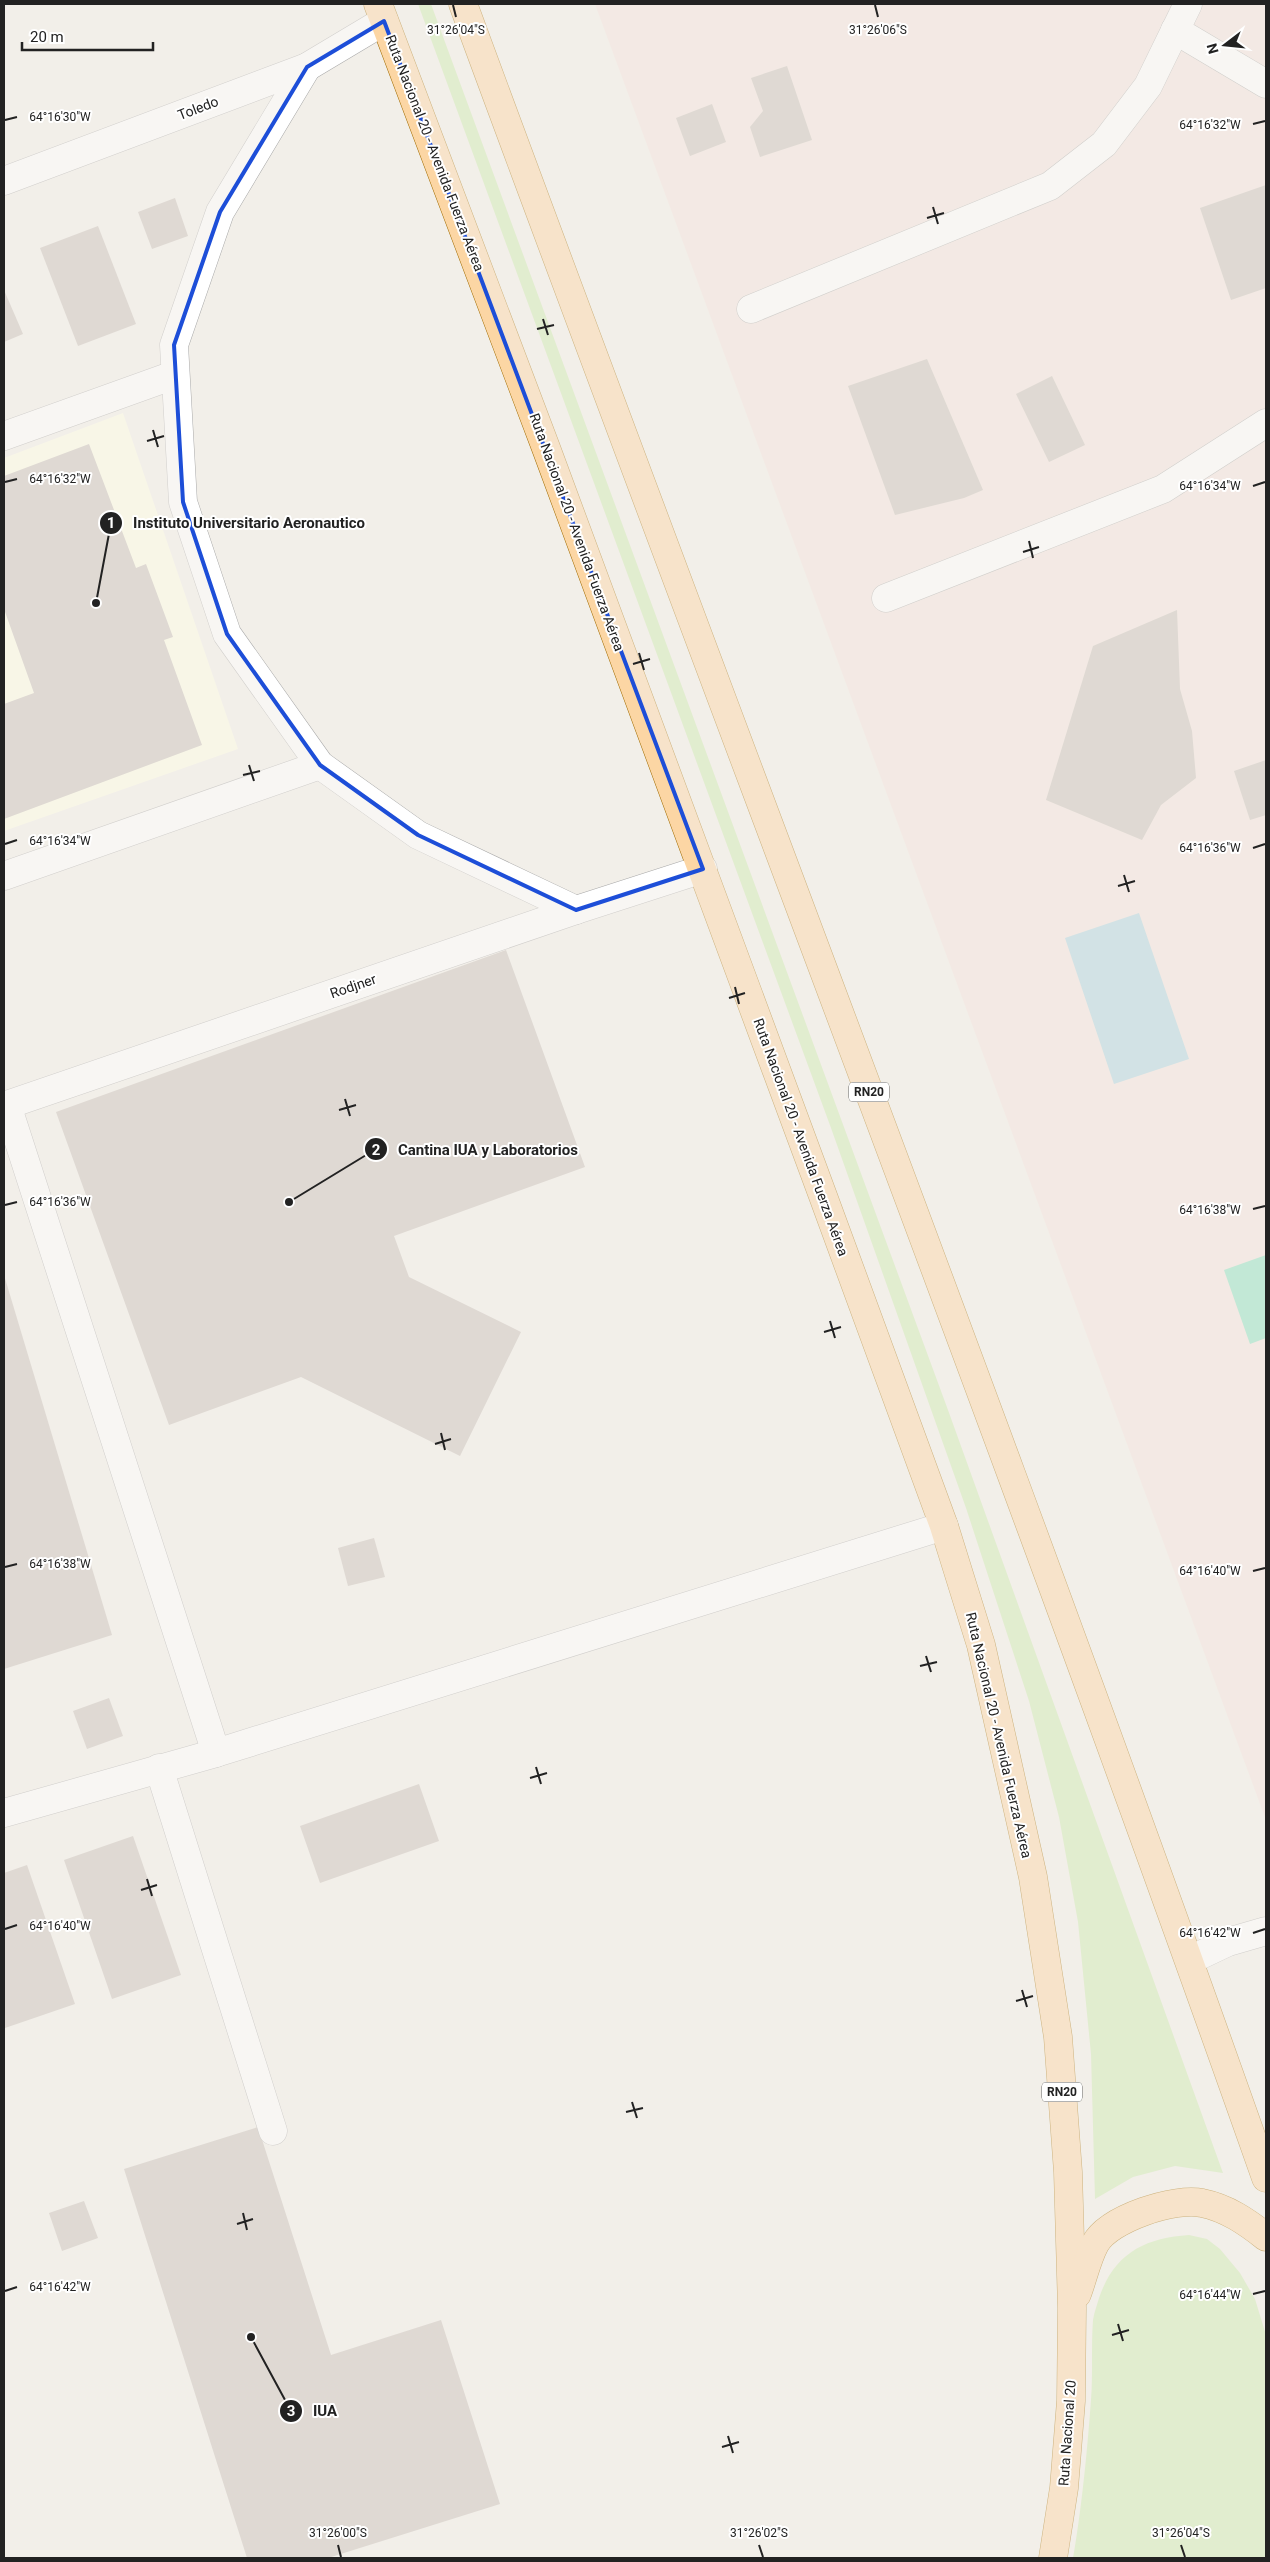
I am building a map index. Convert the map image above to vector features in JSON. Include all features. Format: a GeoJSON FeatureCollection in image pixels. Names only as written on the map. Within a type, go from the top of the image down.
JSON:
{"type":"FeatureCollection","features":[{"type":"Feature","properties":{"kind":"main road","name":"RN20"},"geometry":{"type":"LineString","coordinates":[[464,6],[768,826],[1022,1497],[1190,1960],[1266,2178]]}},
{"type":"Feature","properties":{"kind":"main road","name":"Ruta Nacional 20 - Avenida Fuerza Aérea"},"geometry":{"type":"LineString","coordinates":[[381,12],[703,870],[944,1526],[980,1645],[1033,1877],[1058,2037],[1068,2172],[1072,2308]]}},
{"type":"Feature","properties":{"kind":"main road","name":"RN20"},"geometry":{"type":"LineString","coordinates":[[1072,2308],[1096,2242],[1112,2226],[1142,2211],[1200,2202],[1227,2211],[1266,2237]]}},
{"type":"Feature","properties":{"kind":"main road","name":"Ruta Nacional 20"},"geometry":{"type":"LineString","coordinates":[[1053,2558],[1064,2488],[1071,2402],[1072,2308]]}},
{"type":"Feature","properties":{"kind":"street"},"geometry":{"type":"LineString","coordinates":[[751,309],[1050,186],[1104,144],[1148,86],[1188,4]]}},
{"type":"Feature","properties":{"kind":"street","name":"Toledo"},"geometry":{"type":"LineString","coordinates":[[4,181],[307,68],[381,12]]}},
{"type":"Feature","properties":{"kind":"street"},"geometry":{"type":"LineString","coordinates":[[1175,30],[1266,84]]}},
{"type":"Feature","properties":{"kind":"street"},"geometry":{"type":"LineString","coordinates":[[307,68],[220,212],[174,345],[174,375],[183,502],[227,634],[320,765],[418,835],[576,910]]}},
{"type":"Feature","properties":{"kind":"street"},"geometry":{"type":"LineString","coordinates":[[4,436],[174,375]]}},
{"type":"Feature","properties":{"kind":"street"},"geometry":{"type":"LineString","coordinates":[[886,598],[1163,489],[1266,423]]}},
{"type":"Feature","properties":{"kind":"street"},"geometry":{"type":"LineString","coordinates":[[4,876],[320,765]]}},
{"type":"Feature","properties":{"kind":"street","name":"Rodjner"},"geometry":{"type":"LineString","coordinates":[[5,1105],[576,910],[703,870]]}},
{"type":"Feature","properties":{"kind":"street"},"geometry":{"type":"LineString","coordinates":[[5,1105],[216,1753]]}},
{"type":"Feature","properties":{"kind":"street"},"geometry":{"type":"LineString","coordinates":[[4,1813],[216,1753],[944,1526]]}},
{"type":"Feature","properties":{"kind":"street"},"geometry":{"type":"LineString","coordinates":[[159,1768],[272,2131]]}},
{"type":"Feature","properties":{"kind":"street"},"geometry":{"type":"LineString","coordinates":[[1190,1960],[1228,1942],[1266,1931]]}},
{"type":"Feature","properties":{"kind":"highlighted area"},"geometry":{"type":"Polygon","coordinates":[[[384,21],[703,869],[576,910],[418,835],[320,765],[227,634],[183,502],[174,345],[220,212],[307,67],[384,21]]]}},
{"type":"Feature","properties":{"kind":"shaded area"},"geometry":{"type":"Polygon","coordinates":[[[595,4],[1266,4],[1266,1820],[595,4]]]}},
{"type":"Feature","properties":{"kind":"shaded area"},"geometry":{"type":"Polygon","coordinates":[[[123,413],[238,749],[4,831],[4,458],[123,413]]]}},
{"type":"Feature","properties":{"kind":"green space"},"geometry":{"type":"Polygon","coordinates":[[[418,4],[431,4],[948,1410],[1223,2173],[1175,2166],[1133,2177],[1095,2199],[1091,2054],[1078,1922],[1059,1817],[1029,1701],[966,1508],[831,1128],[418,4]]]}},
{"type":"Feature","properties":{"kind":"green space"},"geometry":{"type":"Polygon","coordinates":[[[1266,1255],[1266,1338],[1250,1344],[1224,1270],[1266,1255]]]}},
{"type":"Feature","properties":{"kind":"green space"},"geometry":{"type":"Polygon","coordinates":[[[1189,2235],[1207,2239],[1220,2249],[1240,2273],[1255,2299],[1266,2335],[1266,2558],[1073,2558],[1082,2499],[1092,2390],[1093,2320],[1099,2298],[1113,2270],[1133,2251],[1158,2240],[1189,2235]]]}},
{"type":"Feature","properties":{"kind":"water"},"geometry":{"type":"Polygon","coordinates":[[[1139,913],[1189,1059],[1114,1084],[1065,938],[1139,913]]]}},
{"type":"Feature","properties":{"kind":"building"},"geometry":{"type":"Polygon","coordinates":[[[787,66],[812,140],[760,157],[750,127],[763,111],[751,78],[787,66]]]}},
{"type":"Feature","properties":{"kind":"building"},"geometry":{"type":"Polygon","coordinates":[[[712,104],[726,142],[690,156],[676,118],[712,104]]]}},
{"type":"Feature","properties":{"kind":"building"},"geometry":{"type":"Polygon","coordinates":[[[1266,185],[1266,288],[1231,300],[1200,208],[1266,185]]]}},
{"type":"Feature","properties":{"kind":"building"},"geometry":{"type":"Polygon","coordinates":[[[175,198],[188,236],[152,249],[138,212],[175,198]]]}},
{"type":"Feature","properties":{"kind":"building"},"geometry":{"type":"Polygon","coordinates":[[[98,226],[136,324],[78,346],[40,248],[98,226]]]}},
{"type":"Feature","properties":{"kind":"building"},"geometry":{"type":"Polygon","coordinates":[[[4,290],[23,334],[4,342],[4,290]]]}},
{"type":"Feature","properties":{"kind":"building"},"geometry":{"type":"Polygon","coordinates":[[[927,359],[983,490],[964,498],[895,515],[848,386],[927,359]]]}},
{"type":"Feature","properties":{"kind":"building"},"geometry":{"type":"Polygon","coordinates":[[[1052,376],[1085,445],[1049,462],[1016,394],[1052,376]]]}},
{"type":"Feature","properties":{"kind":"building"},"geometry":{"type":"Polygon","coordinates":[[[89,444],[136,568],[146,564],[173,637],[164,640],[202,745],[4,819],[4,704],[34,693],[4,609],[4,476],[89,444]]]}},
{"type":"Feature","properties":{"kind":"building"},"geometry":{"type":"Polygon","coordinates":[[[1177,610],[1180,689],[1192,731],[1196,778],[1161,805],[1142,840],[1046,800],[1093,646],[1177,610]]]}},
{"type":"Feature","properties":{"kind":"building"},"geometry":{"type":"Polygon","coordinates":[[[1266,760],[1266,815],[1250,820],[1234,771],[1266,760]]]}},
{"type":"Feature","properties":{"kind":"building"},"geometry":{"type":"Polygon","coordinates":[[[506,950],[585,1167],[394,1236],[409,1277],[521,1332],[460,1456],[301,1377],[169,1425],[56,1112],[506,950]]]}},
{"type":"Feature","properties":{"kind":"building"},"geometry":{"type":"Polygon","coordinates":[[[4,1275],[112,1635],[4,1669],[4,1275]]]}},
{"type":"Feature","properties":{"kind":"building"},"geometry":{"type":"Polygon","coordinates":[[[374,1538],[385,1577],[348,1586],[338,1548],[374,1538]]]}},
{"type":"Feature","properties":{"kind":"building"},"geometry":{"type":"Polygon","coordinates":[[[109,1698],[123,1736],[87,1749],[73,1711],[109,1698]]]}},
{"type":"Feature","properties":{"kind":"building"},"geometry":{"type":"Polygon","coordinates":[[[419,1784],[439,1841],[320,1883],[300,1826],[419,1784]]]}},
{"type":"Feature","properties":{"kind":"building"},"geometry":{"type":"Polygon","coordinates":[[[133,1836],[181,1975],[112,1999],[64,1860],[133,1836]]]}},
{"type":"Feature","properties":{"kind":"building"},"geometry":{"type":"Polygon","coordinates":[[[27,1865],[75,2004],[5,2028],[4,1873],[27,1865]]]}},
{"type":"Feature","properties":{"kind":"building"},"geometry":{"type":"Polygon","coordinates":[[[258,2127],[331,2355],[441,2320],[500,2504],[328,2558],[247,2558],[124,2169],[258,2127]]]}},
{"type":"Feature","properties":{"kind":"building"},"geometry":{"type":"Polygon","coordinates":[[[84,2201],[98,2238],[62,2251],[49,2213],[84,2201]]]}},
{"type":"Feature","properties":{"kind":"place","name":"Instituto Universitario Aeronautico"},"geometry":{"type":"Point","coordinates":[96,603]}},
{"type":"Feature","properties":{"kind":"place","name":"Cantina IUA y Laboratorios"},"geometry":{"type":"Point","coordinates":[289,1202]}},
{"type":"Feature","properties":{"kind":"place","name":"IUA"},"geometry":{"type":"Point","coordinates":[251,2337]}}]}
